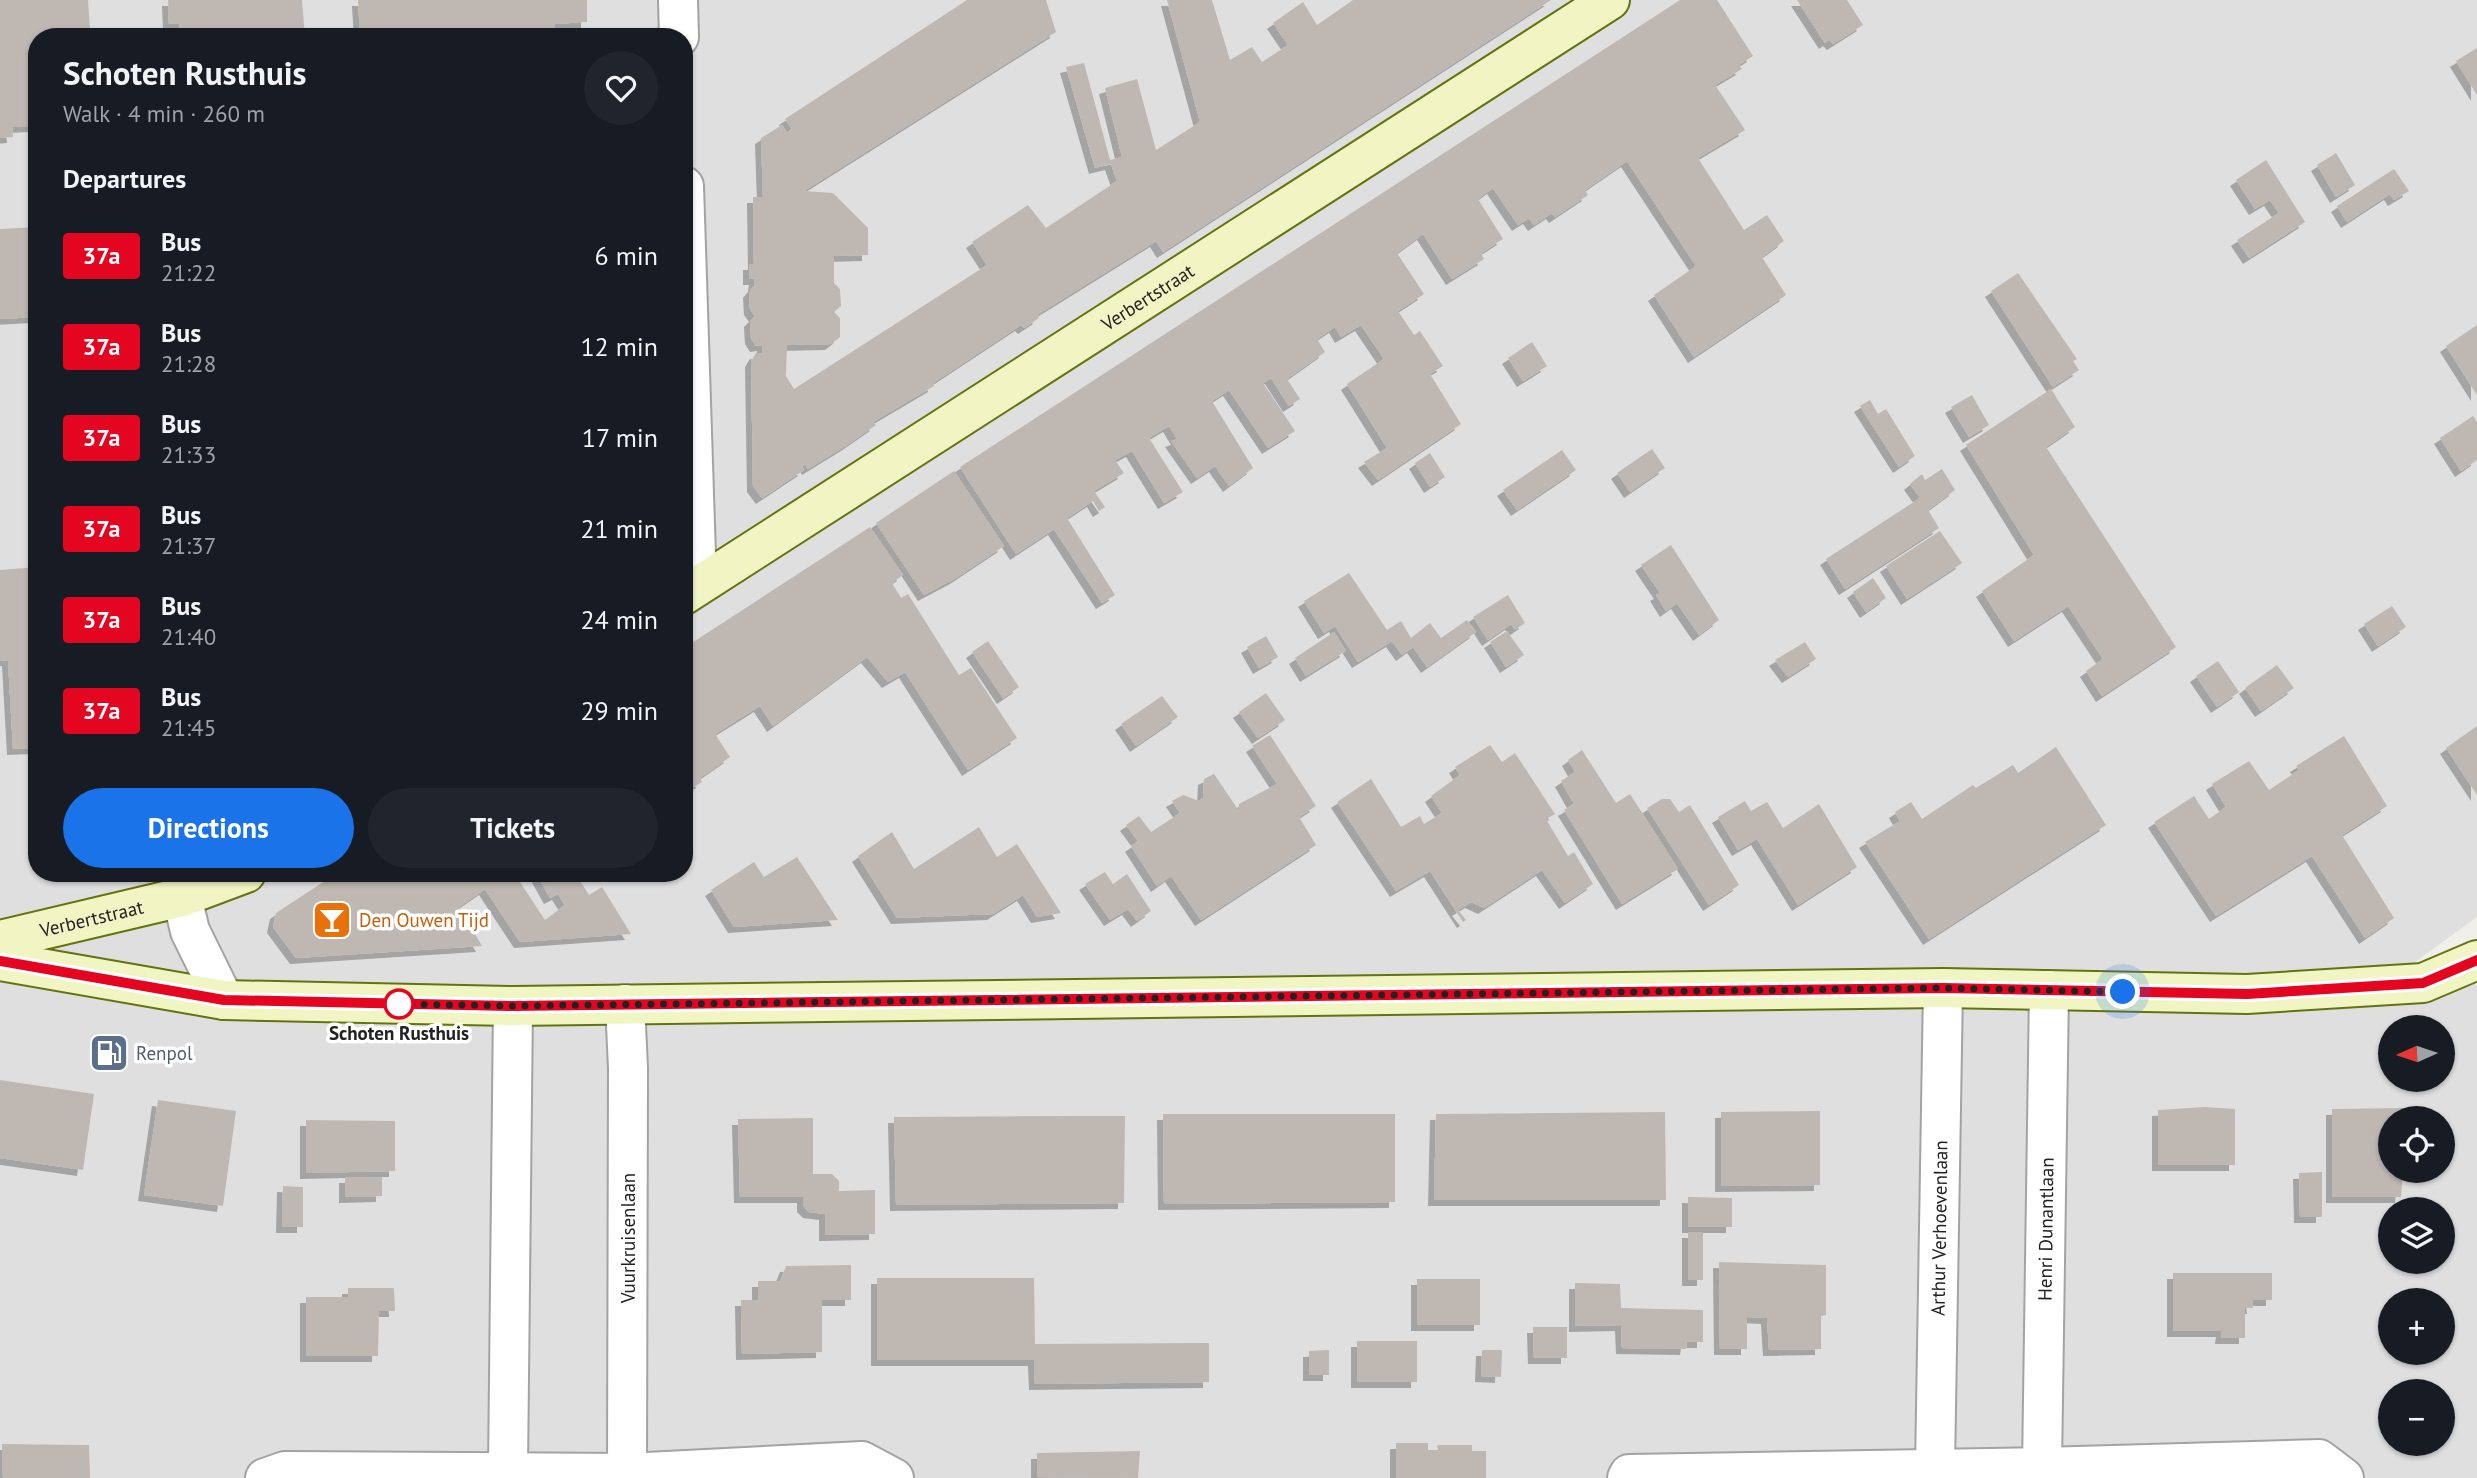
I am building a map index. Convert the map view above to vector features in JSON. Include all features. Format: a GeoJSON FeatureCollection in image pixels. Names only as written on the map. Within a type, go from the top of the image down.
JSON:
{"type":"FeatureCollection","features":[{"type":"Feature","properties":{"kind":"street"},"geometry":{"type":"LineString","coordinates":[[678,0],[679,28]]}},
{"type":"Feature","properties":{"kind":"street","name":"Verbertstraat"},"geometry":{"type":"LineString","coordinates":[[693,590],[1610,0]]}},
{"type":"Feature","properties":{"kind":"street","name":"Verbertstraat"},"geometry":{"type":"LineString","coordinates":[[0,940],[182,897],[222,882]]}},
{"type":"Feature","properties":{"kind":"street"},"geometry":{"type":"LineString","coordinates":[[182,897],[190,930],[224,1000]]}},
{"type":"Feature","properties":{"kind":"street","name":"Verbertstraat"},"geometry":{"type":"LineString","coordinates":[[0,961],[224,1000],[513,1006],[1943,988],[2247,994],[2423,983],[2477,960]]}},
{"type":"Feature","properties":{"kind":"street","name":"Arthur Verhoevenlaan"},"geometry":{"type":"LineString","coordinates":[[1935,1468],[1943,988]]}},
{"type":"Feature","properties":{"kind":"street","name":"Henri Dunantlaan"},"geometry":{"type":"LineString","coordinates":[[2042,1467],[2049,990]]}},
{"type":"Feature","properties":{"kind":"street","name":"Vuurkruisenlaan"},"geometry":{"type":"LineString","coordinates":[[625,1004],[628,1068],[627,1473]]}},
{"type":"Feature","properties":{"kind":"street"},"geometry":{"type":"LineString","coordinates":[[508,1470],[513,1006]]}},
{"type":"Feature","properties":{"kind":"street"},"geometry":{"type":"LineString","coordinates":[[1628,1476],[2319,1459],[2344,1478]]}},
{"type":"Feature","properties":{"kind":"street"},"geometry":{"type":"LineString","coordinates":[[265,1478],[285,1471],[508,1470],[627,1473],[862,1461],[894,1478]]}},
{"type":"Feature","properties":{"kind":"shaded area"},"geometry":{"type":"Polygon","coordinates":[[[0,0],[2477,0],[2477,917],[2415,962],[2477,985],[2477,1478],[0,1478],[0,0]]]}},
{"type":"Feature","properties":{"kind":"building"},"geometry":{"type":"Polygon","coordinates":[[[0,0],[88,0],[90,28],[28,28],[28,126],[12,127],[13,137],[0,138],[0,0]]]}},
{"type":"Feature","properties":{"kind":"building"},"geometry":{"type":"Polygon","coordinates":[[[168,0],[302,0],[304,28],[180,28],[179,23],[169,24],[168,0]]]}},
{"type":"Feature","properties":{"kind":"building"},"geometry":{"type":"Polygon","coordinates":[[[358,0],[587,0],[587,22],[554,24],[554,28],[360,28],[358,0]]]}},
{"type":"Feature","properties":{"kind":"building"},"geometry":{"type":"Polygon","coordinates":[[[967,0],[1046,0],[1056,32],[804,191],[833,193],[868,228],[868,255],[834,256],[834,283],[840,289],[841,306],[834,312],[840,318],[840,337],[831,344],[787,345],[786,376],[794,389],[987,265],[972,242],[1028,205],[1046,228],[1117,181],[1111,164],[1095,168],[1066,67],[1084,63],[1110,160],[1122,157],[1105,88],[1137,79],[1156,150],[1200,122],[1167,0],[1212,0],[1230,60],[1252,47],[1262,62],[1288,45],[1273,23],[1303,2],[1317,25],[1353,0],[1551,0],[1163,252],[1156,241],[1037,315],[1039,318],[1024,328],[1021,325],[933,383],[934,386],[873,422],[876,425],[847,445],[808,469],[805,464],[802,467],[804,470],[762,498],[753,486],[751,361],[756,353],[762,353],[763,345],[756,346],[751,338],[750,321],[755,316],[750,309],[749,292],[755,279],[749,279],[749,264],[754,264],[753,197],[763,197],[761,138],[782,125],[787,133],[792,129],[785,119],[967,0]]]}},
{"type":"Feature","properties":{"kind":"building"},"geometry":{"type":"Polygon","coordinates":[[[1680,0],[1717,0],[1753,56],[1739,65],[1742,69],[1715,85],[1745,130],[1698,158],[1744,230],[1767,215],[1784,241],[1762,257],[1786,295],[1694,357],[1654,295],[1696,266],[1627,161],[1585,190],[1588,195],[1555,217],[1552,213],[1534,225],[1529,218],[1518,225],[1493,188],[1478,199],[1503,239],[1481,253],[1484,259],[1452,279],[1423,234],[1397,253],[1424,294],[1398,311],[1414,335],[1420,331],[1443,366],[1430,374],[1461,424],[1378,480],[1364,462],[1387,448],[1347,384],[1384,359],[1361,325],[1341,337],[1335,327],[1317,339],[1325,352],[1287,379],[1300,399],[1289,406],[1271,378],[1263,383],[1295,431],[1268,448],[1229,390],[1212,401],[1253,468],[1229,486],[1215,466],[1197,478],[1171,441],[1177,439],[1169,426],[1149,438],[1183,492],[1164,503],[1132,451],[1115,460],[1124,473],[1094,491],[1105,507],[1099,511],[1093,501],[1067,518],[1115,595],[1102,603],[1054,529],[1016,554],[960,467],[1680,0]]]}},
{"type":"Feature","properties":{"kind":"building"},"geometry":{"type":"Polygon","coordinates":[[[1797,0],[1847,0],[1863,25],[1833,44],[1829,40],[1825,43],[1797,0]]]}},
{"type":"Feature","properties":{"kind":"building"},"geometry":{"type":"Polygon","coordinates":[[[2477,48],[2477,95],[2456,61],[2477,48]]]}},
{"type":"Feature","properties":{"kind":"building"},"geometry":{"type":"Polygon","coordinates":[[[2336,153],[2355,185],[2336,197],[2317,165],[2336,153]]]}},
{"type":"Feature","properties":{"kind":"building"},"geometry":{"type":"Polygon","coordinates":[[[2266,160],[2305,222],[2249,258],[2237,240],[2279,213],[2270,200],[2255,209],[2236,180],[2266,160]]]}},
{"type":"Feature","properties":{"kind":"building"},"geometry":{"type":"Polygon","coordinates":[[[2394,169],[2409,191],[2394,200],[2390,194],[2347,222],[2337,206],[2394,169]]]}},
{"type":"Feature","properties":{"kind":"building"},"geometry":{"type":"Polygon","coordinates":[[[28,227],[28,317],[0,319],[0,229],[28,227]]]}},
{"type":"Feature","properties":{"kind":"building"},"geometry":{"type":"Polygon","coordinates":[[[2018,273],[2077,359],[2073,361],[2079,370],[2053,387],[1991,291],[2018,273]]]}},
{"type":"Feature","properties":{"kind":"building"},"geometry":{"type":"Polygon","coordinates":[[[2477,325],[2477,395],[2446,346],[2477,325]]]}},
{"type":"Feature","properties":{"kind":"building"},"geometry":{"type":"Polygon","coordinates":[[[1532,342],[1547,366],[1523,381],[1508,358],[1532,342]]]}},
{"type":"Feature","properties":{"kind":"building"},"geometry":{"type":"Polygon","coordinates":[[[2051,389],[2075,427],[2046,447],[2176,647],[2102,696],[2086,671],[2103,659],[2068,606],[2014,641],[1982,591],[2034,555],[1966,445],[2051,389]]]}},
{"type":"Feature","properties":{"kind":"building"},"geometry":{"type":"Polygon","coordinates":[[[1972,395],[1989,425],[1969,437],[1951,407],[1972,395]]]}},
{"type":"Feature","properties":{"kind":"building"},"geometry":{"type":"Polygon","coordinates":[[[1870,400],[1878,414],[1886,409],[1915,456],[1899,467],[1860,406],[1870,400]]]}},
{"type":"Feature","properties":{"kind":"building"},"geometry":{"type":"Polygon","coordinates":[[[2473,416],[2477,422],[2477,460],[2461,471],[2440,438],[2473,416]]]}},
{"type":"Feature","properties":{"kind":"building"},"geometry":{"type":"Polygon","coordinates":[[[1652,449],[1665,468],[1630,492],[1617,473],[1652,449]]]}},
{"type":"Feature","properties":{"kind":"building"},"geometry":{"type":"Polygon","coordinates":[[[1562,450],[1576,470],[1517,510],[1503,490],[1562,450]]]}},
{"type":"Feature","properties":{"kind":"building"},"geometry":{"type":"Polygon","coordinates":[[[1430,453],[1445,477],[1430,487],[1415,463],[1430,453]]]}},
{"type":"Feature","properties":{"kind":"building"},"geometry":{"type":"Polygon","coordinates":[[[1942,469],[1955,490],[1928,510],[1939,528],[1845,589],[1826,559],[1920,498],[1910,484],[1922,474],[1925,480],[1942,469]]]}},
{"type":"Feature","properties":{"kind":"building"},"geometry":{"type":"Polygon","coordinates":[[[954,471],[1004,546],[956,578],[924,595],[876,523],[954,471]]]}},
{"type":"Feature","properties":{"kind":"building"},"geometry":{"type":"Polygon","coordinates":[[[870,527],[903,575],[892,583],[901,598],[908,594],[959,675],[971,668],[1017,738],[968,770],[905,672],[888,682],[867,657],[773,726],[760,706],[715,734],[730,757],[700,778],[702,782],[694,787],[693,642],[870,527]]]}},
{"type":"Feature","properties":{"kind":"building"},"geometry":{"type":"Polygon","coordinates":[[[1940,531],[1962,563],[1907,599],[1886,566],[1940,531]]]}},
{"type":"Feature","properties":{"kind":"building"},"geometry":{"type":"Polygon","coordinates":[[[1671,545],[1719,620],[1699,635],[1677,603],[1666,611],[1656,595],[1660,593],[1641,565],[1671,545]]]}},
{"type":"Feature","properties":{"kind":"building"},"geometry":{"type":"Polygon","coordinates":[[[28,568],[28,748],[13,749],[8,660],[0,661],[0,570],[28,568]]]}},
{"type":"Feature","properties":{"kind":"building"},"geometry":{"type":"Polygon","coordinates":[[[1349,573],[1387,630],[1401,621],[1411,638],[1430,623],[1441,638],[1467,620],[1476,632],[1427,667],[1413,647],[1402,655],[1392,641],[1358,662],[1335,626],[1324,633],[1304,601],[1349,573]]]}},
{"type":"Feature","properties":{"kind":"building"},"geometry":{"type":"Polygon","coordinates":[[[1873,578],[1886,598],[1866,612],[1853,592],[1873,578]]]}},
{"type":"Feature","properties":{"kind":"building"},"geometry":{"type":"Polygon","coordinates":[[[1508,595],[1525,623],[1515,630],[1511,624],[1488,640],[1473,617],[1508,595]]]}},
{"type":"Feature","properties":{"kind":"building"},"geometry":{"type":"Polygon","coordinates":[[[2392,606],[2406,627],[2378,646],[2364,624],[2392,606]]]}},
{"type":"Feature","properties":{"kind":"building"},"geometry":{"type":"Polygon","coordinates":[[[1507,631],[1524,655],[1506,667],[1490,642],[1507,631]]]}},
{"type":"Feature","properties":{"kind":"building"},"geometry":{"type":"Polygon","coordinates":[[[1334,632],[1346,651],[1306,676],[1295,658],[1334,632]]]}},
{"type":"Feature","properties":{"kind":"building"},"geometry":{"type":"Polygon","coordinates":[[[1266,636],[1278,657],[1259,668],[1247,647],[1266,636]]]}},
{"type":"Feature","properties":{"kind":"building"},"geometry":{"type":"Polygon","coordinates":[[[988,641],[1019,687],[1003,698],[972,652],[988,641]]]}},
{"type":"Feature","properties":{"kind":"building"},"geometry":{"type":"Polygon","coordinates":[[[1805,642],[1816,659],[1788,677],[1775,660],[1805,642]]]}},
{"type":"Feature","properties":{"kind":"building"},"geometry":{"type":"Polygon","coordinates":[[[2218,661],[2239,692],[2217,707],[2196,676],[2218,661]]]}},
{"type":"Feature","properties":{"kind":"building"},"geometry":{"type":"Polygon","coordinates":[[[2277,665],[2294,688],[2261,711],[2245,688],[2277,665]]]}},
{"type":"Feature","properties":{"kind":"building"},"geometry":{"type":"Polygon","coordinates":[[[1266,693],[1285,720],[1258,738],[1239,712],[1266,693]]]}},
{"type":"Feature","properties":{"kind":"building"},"geometry":{"type":"Polygon","coordinates":[[[1162,696],[1178,717],[1136,746],[1121,724],[1162,696]]]}},
{"type":"Feature","properties":{"kind":"building"},"geometry":{"type":"Polygon","coordinates":[[[2477,726],[2477,795],[2446,748],[2477,726]]]}},
{"type":"Feature","properties":{"kind":"building"},"geometry":{"type":"Polygon","coordinates":[[[1270,735],[1316,806],[1299,817],[1316,845],[1201,920],[1171,876],[1157,886],[1131,846],[1138,841],[1126,825],[1139,816],[1151,832],[1180,813],[1172,801],[1183,795],[1199,801],[1203,798],[1204,779],[1214,774],[1239,811],[1239,804],[1277,784],[1252,746],[1270,735]]]}},
{"type":"Feature","properties":{"kind":"building"},"geometry":{"type":"Polygon","coordinates":[[[2344,736],[2387,806],[2342,835],[2394,918],[2365,938],[2312,856],[2216,916],[2154,822],[2194,796],[2209,819],[2226,807],[2212,784],[2249,761],[2269,790],[2299,770],[2296,766],[2344,736]]]}},
{"type":"Feature","properties":{"kind":"building"},"geometry":{"type":"Polygon","coordinates":[[[1490,745],[1502,762],[1515,753],[1555,814],[1546,819],[1568,856],[1574,852],[1593,884],[1565,903],[1542,870],[1484,908],[1471,902],[1458,910],[1466,920],[1463,922],[1430,871],[1396,891],[1337,802],[1371,779],[1401,827],[1420,816],[1424,824],[1442,813],[1431,796],[1460,775],[1455,767],[1490,745]]]}},
{"type":"Feature","properties":{"kind":"building"},"geometry":{"type":"Polygon","coordinates":[[[2056,747],[2106,825],[1929,939],[1865,842],[1900,821],[1895,812],[1911,802],[1922,819],[1973,785],[1976,788],[2013,765],[2018,773],[2056,747]]]}},
{"type":"Feature","properties":{"kind":"building"},"geometry":{"type":"Polygon","coordinates":[[[1582,750],[1616,803],[1630,794],[1678,869],[1622,904],[1564,810],[1574,804],[1561,781],[1575,772],[1568,760],[1582,750]]]}},
{"type":"Feature","properties":{"kind":"building"},"geometry":{"type":"Polygon","coordinates":[[[1662,799],[1670,799],[1679,812],[1690,805],[1739,885],[1709,905],[1647,808],[1662,799]]]}},
{"type":"Feature","properties":{"kind":"building"},"geometry":{"type":"Polygon","coordinates":[[[1745,801],[1751,811],[1767,802],[1783,828],[1819,804],[1857,867],[1798,905],[1757,839],[1738,850],[1718,817],[1745,801]]]}},
{"type":"Feature","properties":{"kind":"building"},"geometry":{"type":"Polygon","coordinates":[[[979,827],[997,857],[1017,844],[1061,913],[1037,917],[1023,895],[993,914],[897,918],[858,856],[892,832],[914,869],[979,827]]]}},
{"type":"Feature","properties":{"kind":"building"},"geometry":{"type":"Polygon","coordinates":[[[797,857],[838,920],[734,927],[711,890],[754,862],[764,877],[797,857]]]}},
{"type":"Feature","properties":{"kind":"building"},"geometry":{"type":"Polygon","coordinates":[[[1105,872],[1113,884],[1127,874],[1151,911],[1137,921],[1128,909],[1110,920],[1085,884],[1105,872]]]}},
{"type":"Feature","properties":{"kind":"building"},"geometry":{"type":"Polygon","coordinates":[[[323,882],[520,882],[545,920],[565,905],[558,894],[550,898],[541,882],[581,882],[589,895],[602,887],[631,934],[520,942],[485,889],[459,907],[482,946],[296,958],[273,927],[276,913],[323,882]]]}},
{"type":"Feature","properties":{"kind":"building"},"geometry":{"type":"Polygon","coordinates":[[[0,1080],[94,1094],[83,1170],[0,1158],[0,1080]]]}},
{"type":"Feature","properties":{"kind":"building"},"geometry":{"type":"Polygon","coordinates":[[[158,1100],[236,1111],[223,1206],[144,1195],[158,1100]]]}},
{"type":"Feature","properties":{"kind":"building"},"geometry":{"type":"Polygon","coordinates":[[[2205,1107],[2235,1109],[2235,1165],[2158,1165],[2158,1110],[2205,1107]]]}},
{"type":"Feature","properties":{"kind":"building"},"geometry":{"type":"Polygon","coordinates":[[[2378,1108],[2378,1183],[2402,1183],[2401,1197],[2332,1197],[2332,1109],[2378,1108]]]}},
{"type":"Feature","properties":{"kind":"building"},"geometry":{"type":"Polygon","coordinates":[[[1820,1111],[1820,1185],[1721,1186],[1721,1112],[1820,1111]]]}},
{"type":"Feature","properties":{"kind":"building"},"geometry":{"type":"Polygon","coordinates":[[[1665,1112],[1666,1200],[1434,1200],[1436,1114],[1665,1112]]]}},
{"type":"Feature","properties":{"kind":"building"},"geometry":{"type":"Polygon","coordinates":[[[1163,1114],[1395,1114],[1395,1202],[1164,1204],[1163,1114]]]}},
{"type":"Feature","properties":{"kind":"building"},"geometry":{"type":"Polygon","coordinates":[[[1125,1116],[1124,1203],[896,1205],[894,1117],[1125,1116]]]}},
{"type":"Feature","properties":{"kind":"building"},"geometry":{"type":"Polygon","coordinates":[[[813,1118],[813,1174],[832,1174],[839,1181],[839,1191],[875,1190],[875,1234],[825,1235],[825,1214],[809,1212],[803,1206],[803,1197],[740,1197],[738,1119],[813,1118]]]}},
{"type":"Feature","properties":{"kind":"building"},"geometry":{"type":"Polygon","coordinates":[[[306,1120],[395,1121],[395,1171],[306,1173],[306,1120]]]}},
{"type":"Feature","properties":{"kind":"building"},"geometry":{"type":"Polygon","coordinates":[[[2322,1172],[2322,1217],[2300,1217],[2299,1173],[2322,1172]]]}},
{"type":"Feature","properties":{"kind":"building"},"geometry":{"type":"Polygon","coordinates":[[[345,1177],[382,1177],[382,1196],[345,1197],[345,1177]]]}},
{"type":"Feature","properties":{"kind":"building"},"geometry":{"type":"Polygon","coordinates":[[[283,1186],[303,1187],[303,1227],[282,1227],[283,1186]]]}},
{"type":"Feature","properties":{"kind":"building"},"geometry":{"type":"Polygon","coordinates":[[[1688,1197],[1732,1198],[1732,1227],[1688,1227],[1688,1197]]]}},
{"type":"Feature","properties":{"kind":"building"},"geometry":{"type":"Polygon","coordinates":[[[1688,1232],[1703,1232],[1703,1280],[1688,1280],[1688,1232]]]}},
{"type":"Feature","properties":{"kind":"building"},"geometry":{"type":"Polygon","coordinates":[[[1719,1262],[1826,1265],[1826,1315],[1821,1316],[1821,1349],[1769,1350],[1767,1318],[1747,1317],[1747,1349],[1720,1349],[1719,1262]]]}},
{"type":"Feature","properties":{"kind":"building"},"geometry":{"type":"Polygon","coordinates":[[[851,1265],[851,1300],[822,1300],[822,1352],[742,1354],[741,1300],[758,1300],[758,1281],[780,1281],[786,1266],[851,1265]]]}},
{"type":"Feature","properties":{"kind":"building"},"geometry":{"type":"Polygon","coordinates":[[[2173,1273],[2272,1273],[2272,1300],[2252,1300],[2253,1308],[2245,1308],[2245,1338],[2221,1338],[2222,1331],[2173,1331],[2173,1273]]]}},
{"type":"Feature","properties":{"kind":"building"},"geometry":{"type":"Polygon","coordinates":[[[877,1278],[1034,1278],[1035,1344],[1209,1343],[1209,1382],[1035,1384],[1034,1360],[877,1360],[877,1278]]]}},
{"type":"Feature","properties":{"kind":"building"},"geometry":{"type":"Polygon","coordinates":[[[1417,1279],[1480,1279],[1480,1325],[1417,1325],[1417,1279]]]}},
{"type":"Feature","properties":{"kind":"building"},"geometry":{"type":"Polygon","coordinates":[[[1575,1283],[1620,1284],[1621,1308],[1703,1310],[1703,1342],[1687,1342],[1686,1349],[1622,1348],[1621,1325],[1575,1326],[1575,1283]]]}},
{"type":"Feature","properties":{"kind":"building"},"geometry":{"type":"Polygon","coordinates":[[[348,1288],[394,1288],[395,1311],[379,1311],[378,1356],[306,1356],[306,1297],[348,1297],[348,1288]]]}},
{"type":"Feature","properties":{"kind":"building"},"geometry":{"type":"Polygon","coordinates":[[[1533,1327],[1567,1327],[1567,1358],[1534,1358],[1533,1327]]]}},
{"type":"Feature","properties":{"kind":"building"},"geometry":{"type":"Polygon","coordinates":[[[1357,1341],[1417,1341],[1417,1382],[1357,1382],[1357,1341]]]}},
{"type":"Feature","properties":{"kind":"building"},"geometry":{"type":"Polygon","coordinates":[[[1329,1350],[1329,1375],[1309,1375],[1309,1351],[1329,1350]]]}},
{"type":"Feature","properties":{"kind":"building"},"geometry":{"type":"Polygon","coordinates":[[[1482,1350],[1502,1350],[1501,1377],[1481,1376],[1482,1350]]]}},
{"type":"Feature","properties":{"kind":"building"},"geometry":{"type":"Polygon","coordinates":[[[1396,1443],[1428,1443],[1428,1450],[1438,1450],[1437,1445],[1472,1445],[1472,1451],[1486,1451],[1486,1478],[1396,1478],[1396,1443]]]}},
{"type":"Feature","properties":{"kind":"building"},"geometry":{"type":"Polygon","coordinates":[[[2,1444],[89,1445],[90,1478],[3,1478],[2,1444]]]}},
{"type":"Feature","properties":{"kind":"building"},"geometry":{"type":"Polygon","coordinates":[[[1140,1451],[1138,1478],[1037,1477],[1037,1453],[1140,1451]]]}},
{"type":"Feature","properties":{"kind":"bus line","name":"37a"},"geometry":{"type":"LineString","coordinates":[[0,961],[224,1000],[513,1006],[1943,988],[2247,994],[2423,983],[2477,960]]}},
{"type":"Feature","properties":{"kind":"place","name":"Den Ouwen Tijd"},"geometry":{"type":"Point","coordinates":[332,920]}},
{"type":"Feature","properties":{"kind":"place","name":"Schoten Rusthuis"},"geometry":{"type":"Point","coordinates":[399,1004]}},
{"type":"Feature","properties":{"kind":"place","name":"Renpol"},"geometry":{"type":"Point","coordinates":[109,1053]}},
{"type":"Feature","properties":{"kind":"route"},"geometry":{"type":"LineString","coordinates":[[399,1004],[513,1006],[1943,988],[2123,992]]}}]}
